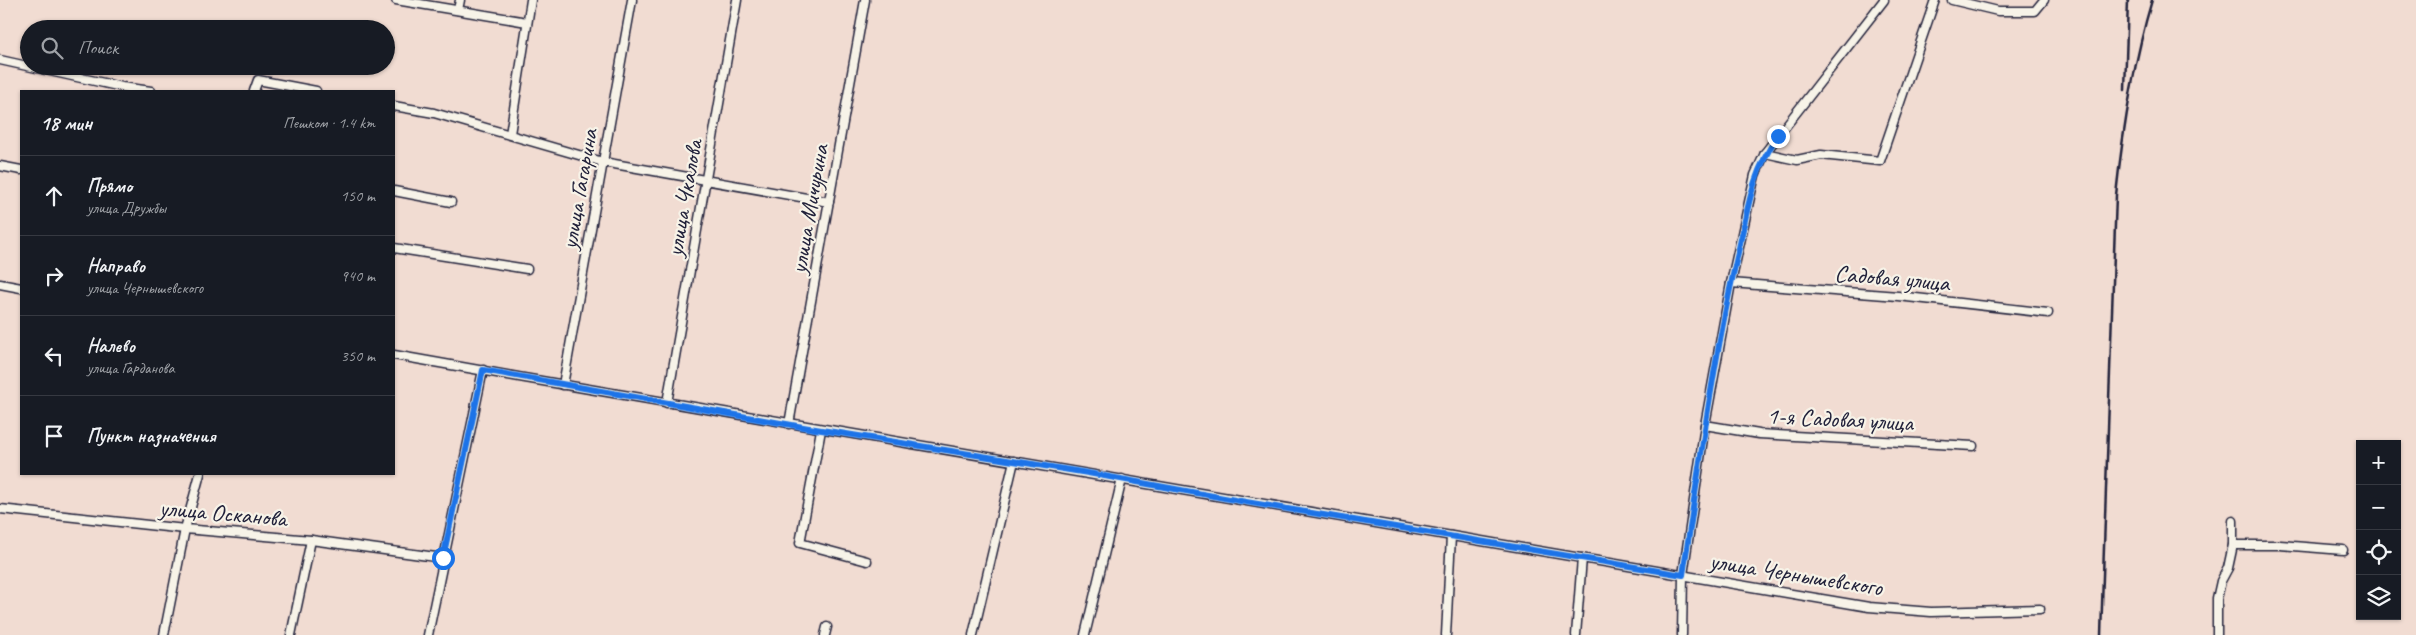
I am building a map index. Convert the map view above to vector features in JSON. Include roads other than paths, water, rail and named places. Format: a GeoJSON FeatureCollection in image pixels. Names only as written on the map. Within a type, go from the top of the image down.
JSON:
{"type":"FeatureCollection","features":[{"type":"Feature","properties":{"kind":"street"},"geometry":{"type":"LineString","coordinates":[[396,0],[527,22]]}},
{"type":"Feature","properties":{"kind":"street"},"geometry":{"type":"LineString","coordinates":[[458,10],[460,0]]}},
{"type":"Feature","properties":{"kind":"street"},"geometry":{"type":"LineString","coordinates":[[510,134],[531,0]]}},
{"type":"Feature","properties":{"kind":"street","name":"улица Гагарина"},"geometry":{"type":"LineString","coordinates":[[563,384],[632,0]]}},
{"type":"Feature","properties":{"kind":"street","name":"улица Чкалова"},"geometry":{"type":"LineString","coordinates":[[667,403],[737,0]]}},
{"type":"Feature","properties":{"kind":"street","name":"улица Мичурина"},"geometry":{"type":"LineString","coordinates":[[789,424],[865,0]]}},
{"type":"Feature","properties":{"kind":"street"},"geometry":{"type":"LineString","coordinates":[[1682,635],[1683,575],[1705,425],[1731,283],[1756,175],[1765,154],[1884,0]]}},
{"type":"Feature","properties":{"kind":"street"},"geometry":{"type":"LineString","coordinates":[[1765,154],[1797,160],[1821,155],[1880,161],[1935,0]]}},
{"type":"Feature","properties":{"kind":"street"},"geometry":{"type":"LineString","coordinates":[[1952,0],[1998,11],[2035,11],[2044,0]]}},
{"type":"Feature","properties":{"kind":"street"},"geometry":{"type":"LineString","coordinates":[[0,60],[20,64]]}},
{"type":"Feature","properties":{"kind":"street"},"geometry":{"type":"LineString","coordinates":[[68,75],[144,90]]}},
{"type":"Feature","properties":{"kind":"street"},"geometry":{"type":"LineString","coordinates":[[254,90],[258,80],[311,90]]}},
{"type":"Feature","properties":{"kind":"street"},"geometry":{"type":"LineString","coordinates":[[395,106],[434,113],[603,162],[830,202]]}},
{"type":"Feature","properties":{"kind":"street"},"geometry":{"type":"LineString","coordinates":[[0,166],[20,170]]}},
{"type":"Feature","properties":{"kind":"street"},"geometry":{"type":"LineString","coordinates":[[395,191],[451,202]]}},
{"type":"Feature","properties":{"kind":"street"},"geometry":{"type":"LineString","coordinates":[[395,248],[527,269]]}},
{"type":"Feature","properties":{"kind":"street","name":"Садовая улица"},"geometry":{"type":"LineString","coordinates":[[1731,283],[1898,296],[2048,313]]}},
{"type":"Feature","properties":{"kind":"street"},"geometry":{"type":"LineString","coordinates":[[0,284],[20,288]]}},
{"type":"Feature","properties":{"kind":"street","name":"улица Чернышевского"},"geometry":{"type":"LineString","coordinates":[[395,354],[821,430],[1122,479],[1246,502],[1878,608],[1931,612],[2040,609]]}},
{"type":"Feature","properties":{"kind":"street"},"geometry":{"type":"LineString","coordinates":[[428,635],[483,370]]}},
{"type":"Feature","properties":{"kind":"street","name":"1-я Садовая улица"},"geometry":{"type":"LineString","coordinates":[[1705,425],[1759,434],[1973,446]]}},
{"type":"Feature","properties":{"kind":"street"},"geometry":{"type":"LineString","coordinates":[[821,430],[800,543],[867,560]]}},
{"type":"Feature","properties":{"kind":"street"},"geometry":{"type":"LineString","coordinates":[[973,635],[1014,461]]}},
{"type":"Feature","properties":{"kind":"street"},"geometry":{"type":"LineString","coordinates":[[164,635],[200,475]]}},
{"type":"Feature","properties":{"kind":"street"},"geometry":{"type":"LineString","coordinates":[[1085,635],[1122,479]]}},
{"type":"Feature","properties":{"kind":"street","name":"улица Осканова"},"geometry":{"type":"LineString","coordinates":[[0,509],[186,530],[311,540],[443,558]]}},
{"type":"Feature","properties":{"kind":"street"},"geometry":{"type":"LineString","coordinates":[[2217,635],[2217,599],[2221,581],[2228,568],[2232,545],[2233,521]]}},
{"type":"Feature","properties":{"kind":"street"},"geometry":{"type":"LineString","coordinates":[[1446,635],[1451,536]]}},
{"type":"Feature","properties":{"kind":"street"},"geometry":{"type":"LineString","coordinates":[[291,635],[311,540]]}},
{"type":"Feature","properties":{"kind":"street"},"geometry":{"type":"LineString","coordinates":[[2232,545],[2280,544],[2343,550]]}},
{"type":"Feature","properties":{"kind":"street"},"geometry":{"type":"LineString","coordinates":[[1576,635],[1582,558]]}},
{"type":"Feature","properties":{"kind":"railway"},"geometry":{"type":"LineString","coordinates":[[2125,90],[2128,0]]}},
{"type":"Feature","properties":{"kind":"railway"},"geometry":{"type":"LineString","coordinates":[[2101,635],[2116,195],[2122,146],[2139,48],[2152,0]]}}]}
